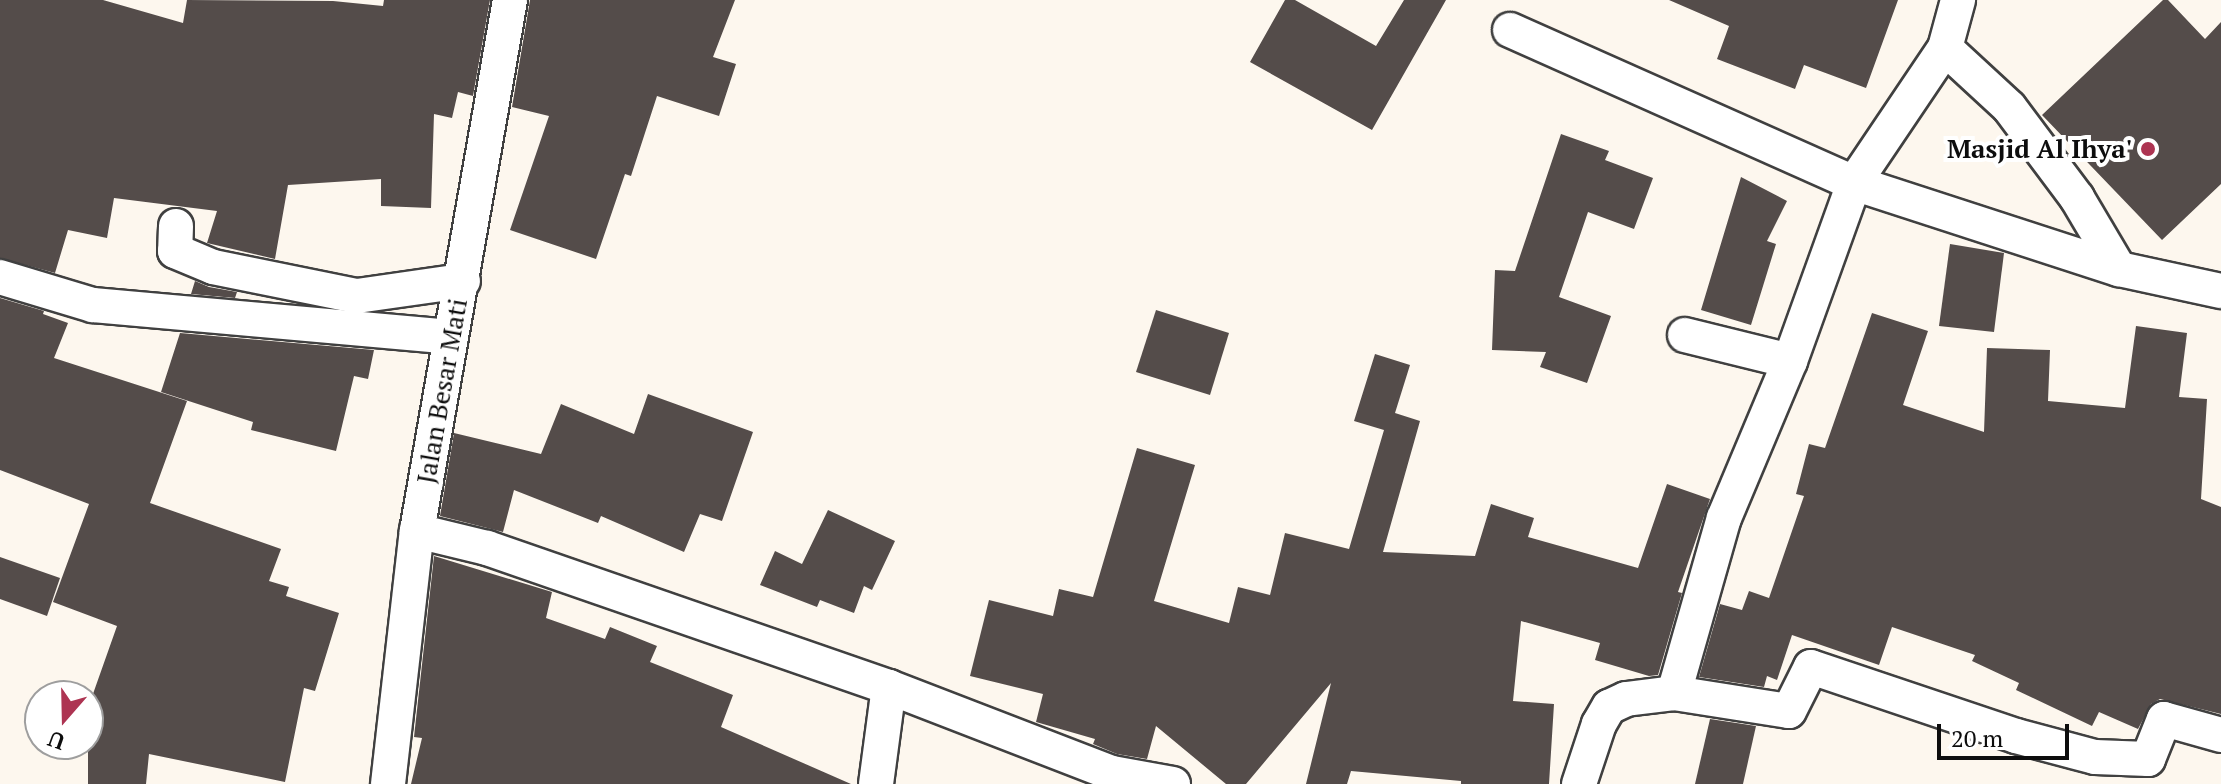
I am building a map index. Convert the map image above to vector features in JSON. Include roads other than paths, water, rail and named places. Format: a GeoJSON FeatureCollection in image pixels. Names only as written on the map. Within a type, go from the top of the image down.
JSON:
{"type":"FeatureCollection","features":[{"type":"Feature","properties":{"kind":"street","name":"Jalan Besar Mati"},"geometry":{"type":"LineString","coordinates":[[388,784],[417,531],[510,0]]}},
{"type":"Feature","properties":{"kind":"street"},"geometry":{"type":"LineString","coordinates":[[1674,693],[1724,518],[1790,361],[1854,183],[1945,48],[1958,0]]}},
{"type":"Feature","properties":{"kind":"street"},"geometry":{"type":"LineString","coordinates":[[1510,30],[1854,183],[2119,269],[2221,291]]}},
{"type":"Feature","properties":{"kind":"street"},"geometry":{"type":"LineString","coordinates":[[1945,48],[2009,107],[2077,198],[2119,269]]}},
{"type":"Feature","properties":{"kind":"street"},"geometry":{"type":"LineString","coordinates":[[176,226],[175,251],[213,267],[357,296],[463,281]]}},
{"type":"Feature","properties":{"kind":"street"},"geometry":{"type":"LineString","coordinates":[[0,277],[93,305],[451,337]]}},
{"type":"Feature","properties":{"kind":"street"},"geometry":{"type":"LineString","coordinates":[[1685,335],[1790,361]]}},
{"type":"Feature","properties":{"kind":"street"},"geometry":{"type":"LineString","coordinates":[[417,531],[487,548],[889,687],[1112,773],[1173,784]]}},
{"type":"Feature","properties":{"kind":"street"},"geometry":{"type":"LineString","coordinates":[[1579,784],[1599,724],[1609,707],[1626,699],[1674,693],[1789,711],[1811,667],[2016,736],[2095,757],[2148,759],[2164,719],[2221,735]]}},
{"type":"Feature","properties":{"kind":"street"},"geometry":{"type":"LineString","coordinates":[[876,784],[889,687]]}},
{"type":"Feature","properties":{"kind":"place","name":"Masjid Al Ihya'"},"geometry":{"type":"Point","coordinates":[2148,149]}}]}
